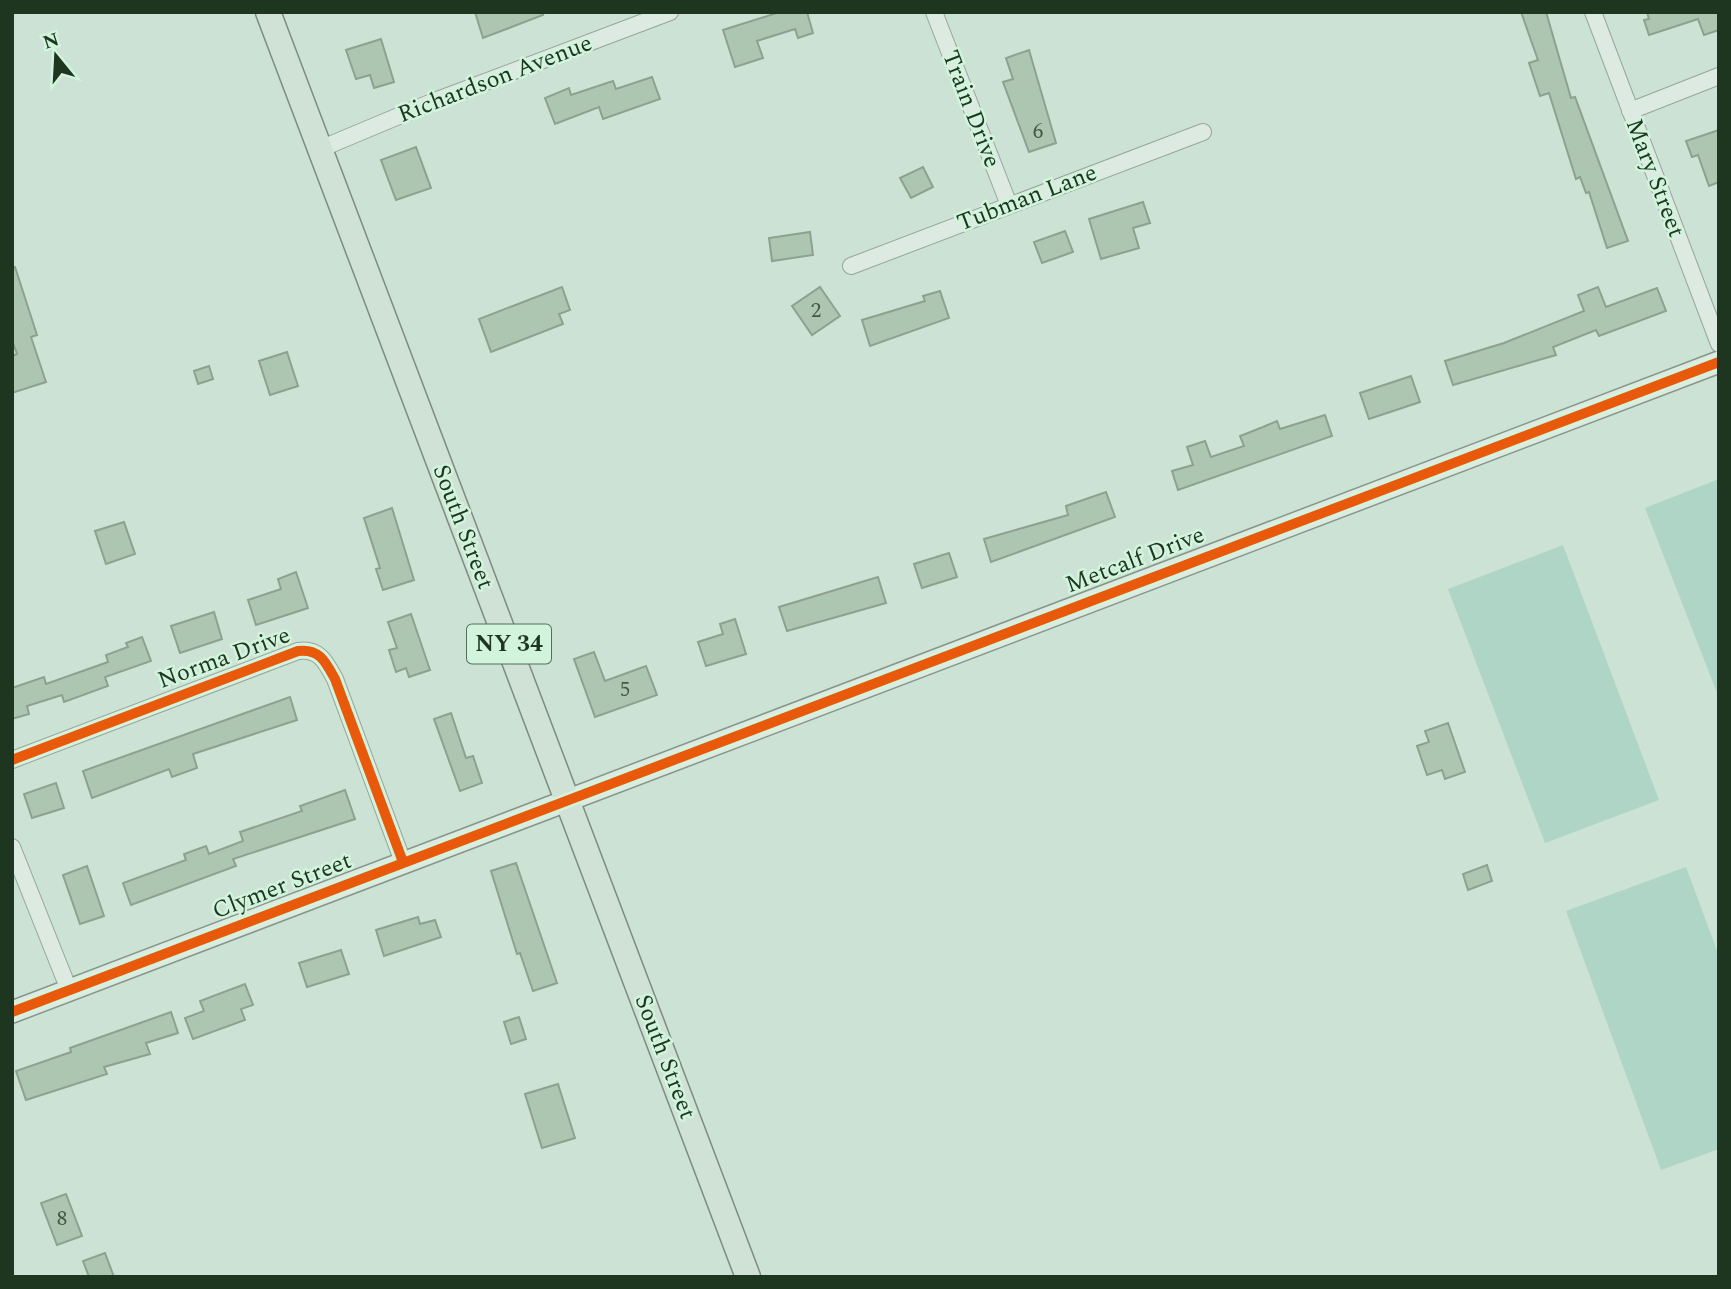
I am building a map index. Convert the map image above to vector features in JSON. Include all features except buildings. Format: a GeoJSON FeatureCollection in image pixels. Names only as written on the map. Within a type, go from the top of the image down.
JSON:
{"type":"FeatureCollection","features":[{"type":"Feature","properties":{"kind":"main road","name":"South Street"},"geometry":{"type":"LineString","coordinates":[[268,12],[748,1277]]}},
{"type":"Feature","properties":{"kind":"street","name":"Richardson Avenue"},"geometry":{"type":"LineString","coordinates":[[320,149],[432,102],[670,12]]}},
{"type":"Feature","properties":{"kind":"street","name":"Train Drive"},"geometry":{"type":"LineString","coordinates":[[934,12],[1009,205]]}},
{"type":"Feature","properties":{"kind":"street","name":"Mary Street"},"geometry":{"type":"LineString","coordinates":[[1593,12],[1719,344]]}},
{"type":"Feature","properties":{"kind":"street"},"geometry":{"type":"LineString","coordinates":[[1630,111],[1719,76]]}},
{"type":"Feature","properties":{"kind":"street","name":"Tubman Lane"},"geometry":{"type":"LineString","coordinates":[[851,266],[1203,132]]}},
{"type":"Feature","properties":{"kind":"street","name":"Metcalf Drive"},"geometry":{"type":"LineString","coordinates":[[567,800],[1719,362]]}},
{"type":"Feature","properties":{"kind":"street","name":"Norma Drive"},"geometry":{"type":"LineString","coordinates":[[12,760],[298,651],[310,651],[321,656],[335,679],[403,862]]}},
{"type":"Feature","properties":{"kind":"street","name":"Clymer Street"},"geometry":{"type":"LineString","coordinates":[[12,1012],[567,800]]}},
{"type":"Feature","properties":{"kind":"street"},"geometry":{"type":"LineString","coordinates":[[12,847],[69,990]]}},
{"type":"Feature","properties":{"kind":"green space"},"geometry":{"type":"Polygon","coordinates":[[[1719,479],[1719,698],[1645,508],[1719,479]]]}},
{"type":"Feature","properties":{"kind":"green space"},"geometry":{"type":"Polygon","coordinates":[[[1563,545],[1659,800],[1545,843],[1448,589],[1563,545]]]}},
{"type":"Feature","properties":{"kind":"green space"},"geometry":{"type":"Polygon","coordinates":[[[1686,867],[1719,956],[1719,1149],[1661,1170],[1566,911],[1686,867]]]}},
{"type":"Feature","properties":{"kind":"cycle path"},"geometry":{"type":"LineString","coordinates":[[12,1012],[1719,362]]}},
{"type":"Feature","properties":{"kind":"cycle path"},"geometry":{"type":"LineString","coordinates":[[12,760],[298,651],[312,652],[329,667],[335,679],[403,862]]}}]}
